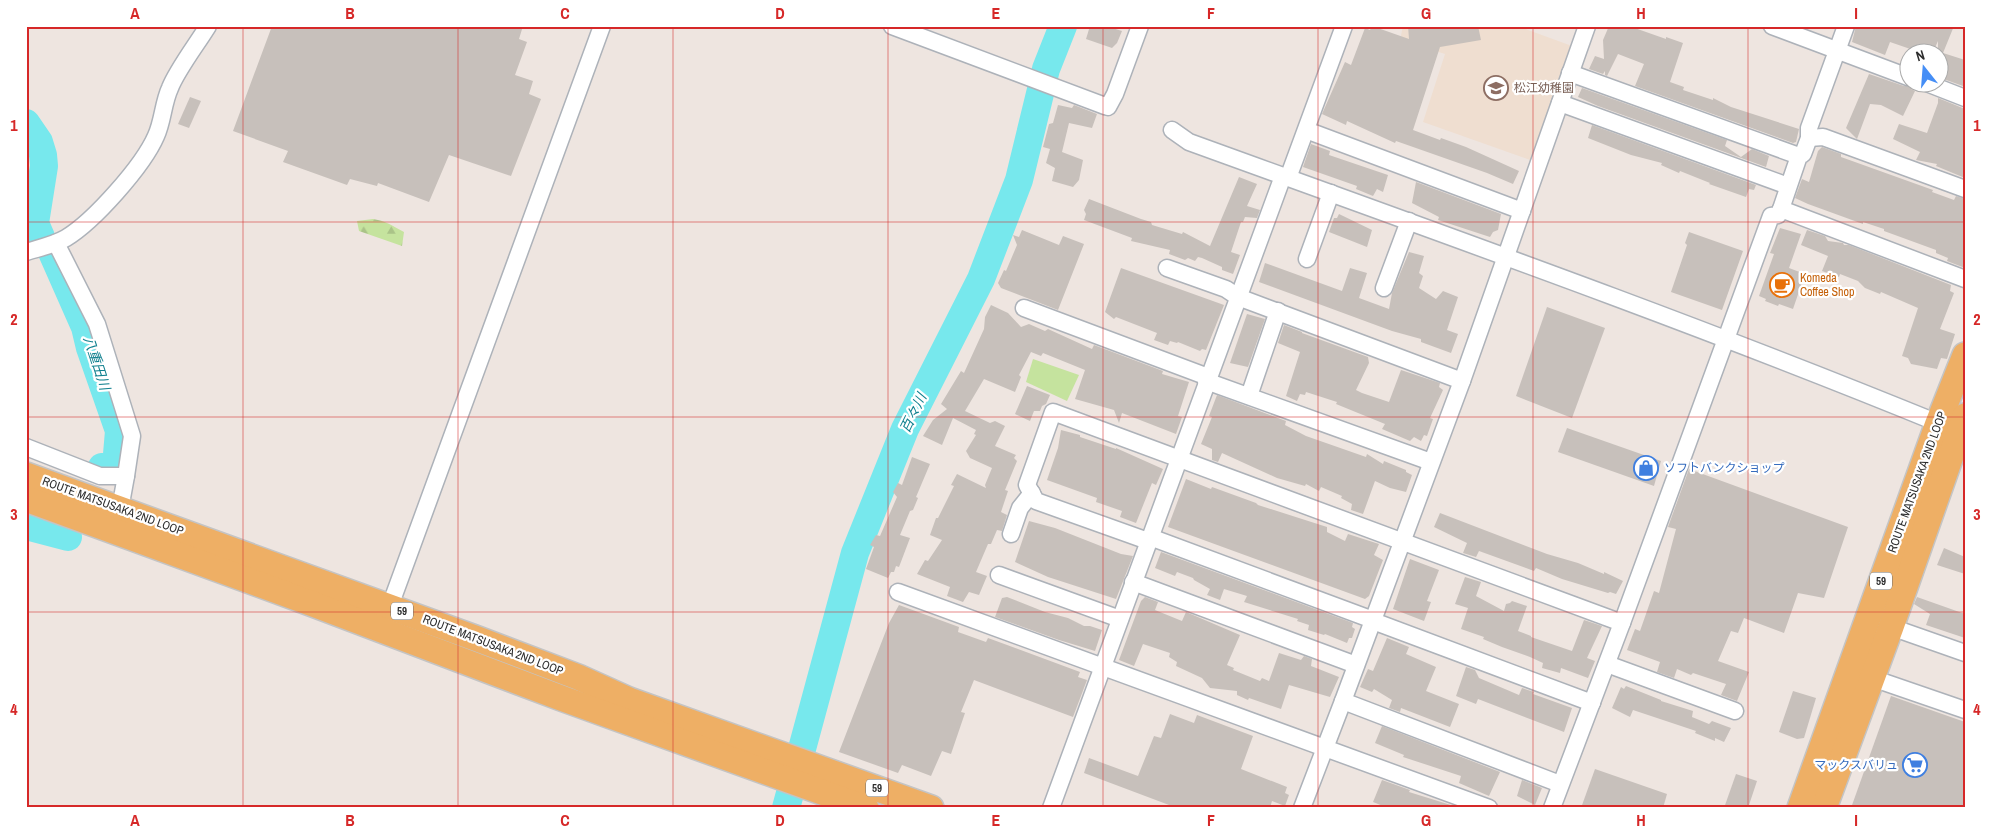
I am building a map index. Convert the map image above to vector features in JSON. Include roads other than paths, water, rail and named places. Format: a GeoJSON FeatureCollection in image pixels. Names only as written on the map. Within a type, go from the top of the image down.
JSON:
{"type":"FeatureCollection","features":[{"type":"Feature","properties":{"kind":"main road","name":"ROUTE MATSUSAKA 2ND LOOP"},"geometry":{"type":"LineString","coordinates":[[1800,808],[1938,423],[1965,354]]}},
{"type":"Feature","properties":{"kind":"main road","name":"ROUTE MATSUSAKA 2ND LOOP"},"geometry":{"type":"LineString","coordinates":[[1824,808],[1891,627],[1965,416]]}},
{"type":"Feature","properties":{"kind":"main road","name":"ROUTE MATSUSAKA 2ND LOOP"},"geometry":{"type":"LineString","coordinates":[[26,475],[321,583],[390,606],[578,677],[773,763]]}},
{"type":"Feature","properties":{"kind":"main road","name":"ROUTE MATSUSAKA 2ND LOOP"},"geometry":{"type":"LineString","coordinates":[[26,499],[313,604],[561,698],[773,763],[818,779],[931,808]]}},
{"type":"Feature","properties":{"kind":"main road","name":"ROUTE MATSUSAKA 2ND LOOP"},"geometry":{"type":"LineString","coordinates":[[818,779],[866,808]]}},
{"type":"Feature","properties":{"kind":"street"},"geometry":{"type":"LineString","coordinates":[[26,252],[67,238],[100,210],[118,191],[151,147],[157,135],[170,87],[208,26]]}},
{"type":"Feature","properties":{"kind":"street"},"geometry":{"type":"LineString","coordinates":[[390,606],[602,26]]}},
{"type":"Feature","properties":{"kind":"street"},"geometry":{"type":"LineString","coordinates":[[892,26],[1030,79],[1107,106],[1115,94],[1140,26]]}},
{"type":"Feature","properties":{"kind":"street"},"geometry":{"type":"LineString","coordinates":[[1051,808],[1238,296],[1344,26]]}},
{"type":"Feature","properties":{"kind":"street"},"geometry":{"type":"LineString","coordinates":[[1302,808],[1462,381],[1587,26]]}},
{"type":"Feature","properties":{"kind":"street"},"geometry":{"type":"LineString","coordinates":[[1772,26],[1898,73]]}},
{"type":"Feature","properties":{"kind":"street"},"geometry":{"type":"LineString","coordinates":[[1552,808],[1607,664],[1771,216],[1778,215],[1799,156],[1803,154],[1809,138],[1808,128],[1846,26]]}},
{"type":"Feature","properties":{"kind":"street"},"geometry":{"type":"LineString","coordinates":[[1570,73],[1799,156]]}},
{"type":"Feature","properties":{"kind":"street"},"geometry":{"type":"LineString","coordinates":[[1948,91],[1965,98]]}},
{"type":"Feature","properties":{"kind":"street"},"geometry":{"type":"LineString","coordinates":[[1560,103],[1788,186]]}},
{"type":"Feature","properties":{"kind":"street"},"geometry":{"type":"LineString","coordinates":[[1172,130],[1189,142],[1409,221],[1787,362],[1938,423]]}},
{"type":"Feature","properties":{"kind":"street"},"geometry":{"type":"LineString","coordinates":[[1314,134],[1522,211]]}},
{"type":"Feature","properties":{"kind":"street"},"geometry":{"type":"LineString","coordinates":[[1809,138],[1823,137],[1965,189]]}},
{"type":"Feature","properties":{"kind":"street"},"geometry":{"type":"LineString","coordinates":[[1307,259],[1331,193]]}},
{"type":"Feature","properties":{"kind":"street"},"geometry":{"type":"LineString","coordinates":[[1781,209],[1965,279]]}},
{"type":"Feature","properties":{"kind":"street"},"geometry":{"type":"LineString","coordinates":[[1384,288],[1409,221]]}},
{"type":"Feature","properties":{"kind":"street"},"geometry":{"type":"LineString","coordinates":[[56,243],[97,324],[132,436],[120,509]]}},
{"type":"Feature","properties":{"kind":"street"},"geometry":{"type":"LineString","coordinates":[[1167,268],[1226,288],[1238,296],[1462,381]]}},
{"type":"Feature","properties":{"kind":"street"},"geometry":{"type":"LineString","coordinates":[[1024,308],[1248,396],[1431,462]]}},
{"type":"Feature","properties":{"kind":"street"},"geometry":{"type":"LineString","coordinates":[[1248,396],[1278,311]]}},
{"type":"Feature","properties":{"kind":"street"},"geometry":{"type":"LineString","coordinates":[[1592,704],[1149,539],[1036,501],[1027,485],[1053,412],[1622,623]]}},
{"type":"Feature","properties":{"kind":"street"},"geometry":{"type":"LineString","coordinates":[[26,447],[100,476],[126,476]]}},
{"type":"Feature","properties":{"kind":"street"},"geometry":{"type":"LineString","coordinates":[[1011,534],[1020,508],[1032,493]]}},
{"type":"Feature","properties":{"kind":"street"},"geometry":{"type":"LineString","coordinates":[[999,575],[1120,619]]}},
{"type":"Feature","properties":{"kind":"street"},"geometry":{"type":"LineString","coordinates":[[1133,582],[1356,665]]}},
{"type":"Feature","properties":{"kind":"street"},"geometry":{"type":"LineString","coordinates":[[898,592],[1324,748],[1343,753],[1461,803],[1489,808]]}},
{"type":"Feature","properties":{"kind":"street"},"geometry":{"type":"LineString","coordinates":[[1891,627],[1965,653]]}},
{"type":"Feature","properties":{"kind":"street"},"geometry":{"type":"LineString","coordinates":[[1607,664],[1735,711]]}},
{"type":"Feature","properties":{"kind":"street"},"geometry":{"type":"LineString","coordinates":[[1872,678],[1965,710]]}},
{"type":"Feature","properties":{"kind":"street"},"geometry":{"type":"LineString","coordinates":[[1343,701],[1560,784]]}},
{"type":"Feature","properties":{"kind":"waterway","name":"百々川"},"geometry":{"type":"LineString","coordinates":[[786,808],[855,553],[905,429],[981,279],[1019,180],[1046,69],[1063,26]]}},
{"type":"Feature","properties":{"kind":"waterway","name":"八重田川"},"geometry":{"type":"LineString","coordinates":[[26,123],[39,142],[43,155],[44,166],[35,223],[41,237]]}},
{"type":"Feature","properties":{"kind":"waterway","name":"八重田川"},"geometry":{"type":"LineString","coordinates":[[51,250],[85,327],[90,348],[119,431],[116,466],[102,467]]}},
{"type":"Feature","properties":{"kind":"waterway","name":"八重田川"},"geometry":{"type":"LineString","coordinates":[[26,526],[68,537]]}},
{"type":"Feature","properties":{"kind":"place","name":"松江幼稚園"},"geometry":{"type":"Point","coordinates":[1496,88]}},
{"type":"Feature","properties":{"kind":"place","name":"Komeda Coffee Shop"},"geometry":{"type":"Point","coordinates":[1782,285]}},
{"type":"Feature","properties":{"kind":"place","name":"ソフトバンクショップ"},"geometry":{"type":"Point","coordinates":[1646,468]}},
{"type":"Feature","properties":{"kind":"place","name":"マックスバリュ"},"geometry":{"type":"Point","coordinates":[1915,765]}}]}
